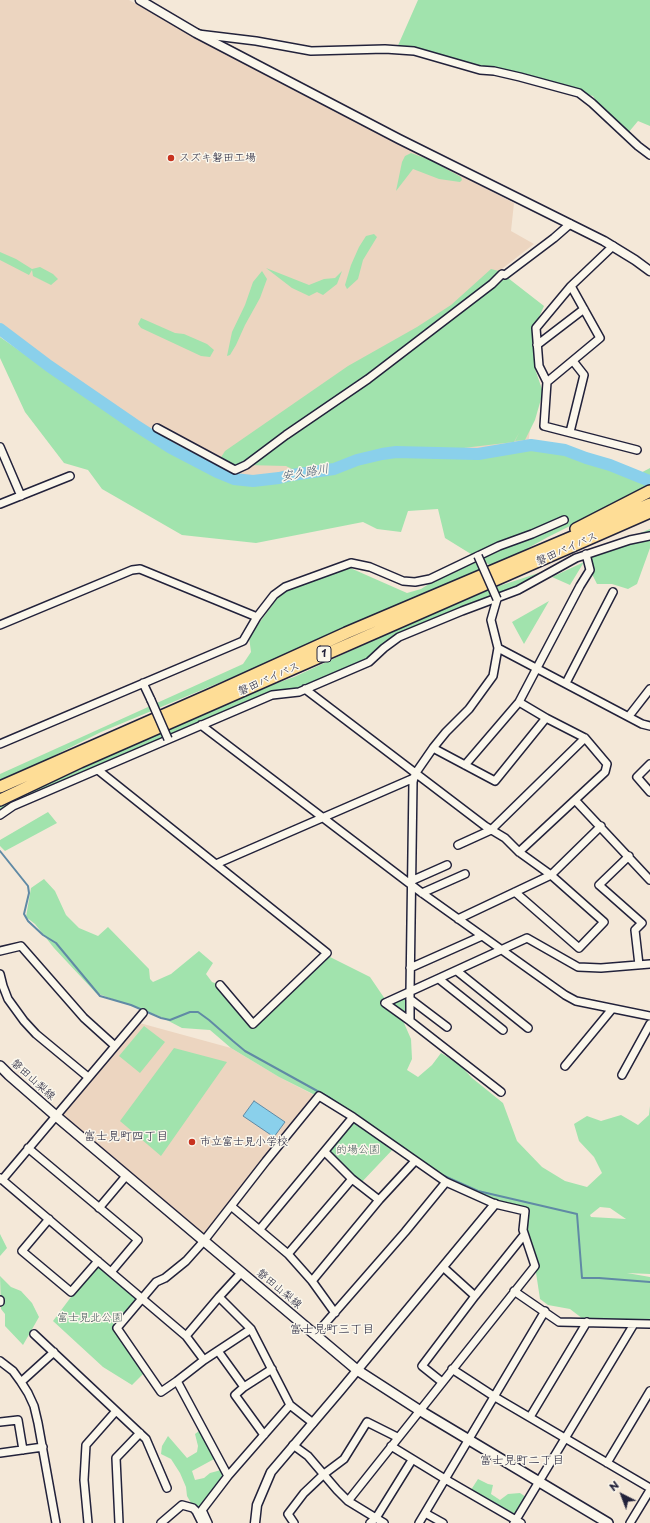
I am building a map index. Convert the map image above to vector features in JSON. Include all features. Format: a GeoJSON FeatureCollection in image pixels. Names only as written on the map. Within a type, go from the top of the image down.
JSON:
{"type":"FeatureCollection","features":[{"type":"Feature","properties":{"kind":"highway","name":"1"},"geometry":{"type":"LineString","coordinates":[[519,565],[611,510],[650,491]]}},
{"type":"Feature","properties":{"kind":"highway","name":"磐田バイパス"},"geometry":{"type":"LineString","coordinates":[[0,800],[80,762],[352,642],[650,504]]}},
{"type":"Feature","properties":{"kind":"highway","name":"磐田バイパス"},"geometry":{"type":"LineString","coordinates":[[0,787],[346,633],[650,512]]}},
{"type":"Feature","properties":{"kind":"highway"},"geometry":{"type":"LineString","coordinates":[[519,565],[650,521]]}},
{"type":"Feature","properties":{"kind":"main road","name":"磐田山梨線"},"geometry":{"type":"LineString","coordinates":[[0,1066],[126,1176],[357,1370],[419,1410],[608,1523]]}},
{"type":"Feature","properties":{"kind":"street"},"geometry":{"type":"LineString","coordinates":[[140,0],[196,33],[399,139],[613,246],[650,271]]}},
{"type":"Feature","properties":{"kind":"street"},"geometry":{"type":"LineString","coordinates":[[196,33],[256,41],[310,51],[384,49],[414,51],[480,70],[494,71],[520,77],[579,93],[650,155]]}},
{"type":"Feature","properties":{"kind":"street"},"geometry":{"type":"LineString","coordinates":[[157,428],[235,470],[246,465],[286,435],[368,379],[492,284],[502,274],[505,275],[570,224]]}},
{"type":"Feature","properties":{"kind":"street"},"geometry":{"type":"LineString","coordinates":[[613,246],[571,286],[536,328],[539,366],[548,382],[544,426],[637,450]]}},
{"type":"Feature","properties":{"kind":"street"},"geometry":{"type":"LineString","coordinates":[[548,382],[600,338],[571,286]]}},
{"type":"Feature","properties":{"kind":"street"},"geometry":{"type":"LineString","coordinates":[[537,345],[584,309]]}},
{"type":"Feature","properties":{"kind":"street"},"geometry":{"type":"LineString","coordinates":[[570,432],[584,375],[573,360]]}},
{"type":"Feature","properties":{"kind":"street"},"geometry":{"type":"LineString","coordinates":[[0,447],[21,496]]}},
{"type":"Feature","properties":{"kind":"street"},"geometry":{"type":"LineString","coordinates":[[0,504],[70,476]]}},
{"type":"Feature","properties":{"kind":"street"},"geometry":{"type":"LineString","coordinates":[[0,744],[243,641],[257,617],[274,595],[285,587],[351,563],[370,567],[403,581],[415,582],[430,579],[478,556],[564,520]]}},
{"type":"Feature","properties":{"kind":"street"},"geometry":{"type":"LineString","coordinates":[[0,814],[13,806],[272,694],[299,692],[369,662],[399,637],[518,590],[576,558],[630,540],[650,536]]}},
{"type":"Feature","properties":{"kind":"street"},"geometry":{"type":"LineString","coordinates":[[465,765],[518,702],[590,570],[586,554]]}},
{"type":"Feature","properties":{"kind":"street"},"geometry":{"type":"LineString","coordinates":[[410,1021],[412,782],[414,776],[433,748],[446,732],[469,709],[493,676],[498,648],[491,620],[497,599],[478,556]]}},
{"type":"Feature","properties":{"kind":"street"},"geometry":{"type":"LineString","coordinates":[[0,625],[132,570],[140,569],[257,617]]}},
{"type":"Feature","properties":{"kind":"street"},"geometry":{"type":"LineString","coordinates":[[566,683],[613,592]]}},
{"type":"Feature","properties":{"kind":"street"},"geometry":{"type":"LineString","coordinates":[[498,648],[642,724],[650,726]]}},
{"type":"Feature","properties":{"kind":"street"},"geometry":{"type":"LineString","coordinates":[[143,683],[168,739]]}},
{"type":"Feature","properties":{"kind":"street"},"geometry":{"type":"LineString","coordinates":[[305,689],[414,776],[491,830],[505,838],[520,852],[551,875],[604,922],[579,948],[515,892]]}},
{"type":"Feature","properties":{"kind":"street"},"geometry":{"type":"LineString","coordinates":[[629,716],[650,689]]}},
{"type":"Feature","properties":{"kind":"street"},"geometry":{"type":"LineString","coordinates":[[518,702],[585,738],[607,764],[605,772],[520,852]]}},
{"type":"Feature","properties":{"kind":"street"},"geometry":{"type":"LineString","coordinates":[[433,748],[495,781],[546,718]]}},
{"type":"Feature","properties":{"kind":"street"},"geometry":{"type":"LineString","coordinates":[[201,725],[322,817],[411,882],[422,893],[501,950],[576,1001],[650,1016]]}},
{"type":"Feature","properties":{"kind":"street"},"geometry":{"type":"LineString","coordinates":[[458,845],[491,830],[585,738]]}},
{"type":"Feature","properties":{"kind":"street"},"geometry":{"type":"LineString","coordinates":[[650,764],[637,777],[650,792]]}},
{"type":"Feature","properties":{"kind":"street"},"geometry":{"type":"LineString","coordinates":[[98,770],[327,953],[253,1024],[220,985]]}},
{"type":"Feature","properties":{"kind":"street"},"geometry":{"type":"LineString","coordinates":[[216,864],[414,776]]}},
{"type":"Feature","properties":{"kind":"street"},"geometry":{"type":"LineString","coordinates":[[575,800],[650,880]]}},
{"type":"Feature","properties":{"kind":"street"},"geometry":{"type":"LineString","coordinates":[[458,918],[551,875],[601,826]]}},
{"type":"Feature","properties":{"kind":"street"},"geometry":{"type":"LineString","coordinates":[[629,856],[600,885],[642,923],[635,930],[639,965]]}},
{"type":"Feature","properties":{"kind":"street"},"geometry":{"type":"LineString","coordinates":[[411,882],[447,865]]}},
{"type":"Feature","properties":{"kind":"street"},"geometry":{"type":"LineString","coordinates":[[422,893],[465,874]]}},
{"type":"Feature","properties":{"kind":"street"},"geometry":{"type":"LineString","coordinates":[[410,968],[482,936]]}},
{"type":"Feature","properties":{"kind":"street"},"geometry":{"type":"LineString","coordinates":[[501,1092],[385,1003],[410,995],[439,979],[527,938],[578,967],[601,968],[650,964]]}},
{"type":"Feature","properties":{"kind":"street"},"geometry":{"type":"LineString","coordinates":[[0,951],[21,946],[84,1018],[115,1046]]}},
{"type":"Feature","properties":{"kind":"street"},"geometry":{"type":"LineString","coordinates":[[456,971],[528,1028]]}},
{"type":"Feature","properties":{"kind":"street"},"geometry":{"type":"LineString","coordinates":[[0,974],[8,999],[15,1011],[36,1034],[88,1077]]}},
{"type":"Feature","properties":{"kind":"street"},"geometry":{"type":"LineString","coordinates":[[439,979],[503,1030]]}},
{"type":"Feature","properties":{"kind":"street"},"geometry":{"type":"LineString","coordinates":[[410,995],[447,1027]]}},
{"type":"Feature","properties":{"kind":"street"},"geometry":{"type":"LineString","coordinates":[[565,1066],[612,1008]]}},
{"type":"Feature","properties":{"kind":"street"},"geometry":{"type":"LineString","coordinates":[[143,1013],[1,1179],[186,1336],[204,1360]]}},
{"type":"Feature","properties":{"kind":"street"},"geometry":{"type":"LineString","coordinates":[[622,1075],[650,1024]]}},
{"type":"Feature","properties":{"kind":"street"},"geometry":{"type":"LineString","coordinates":[[250,1329],[160,1392],[117,1328],[156,1282],[164,1278],[186,1261],[204,1242],[230,1206],[319,1096],[353,1117],[446,1182],[494,1204],[526,1211],[523,1230],[535,1266],[397,1437],[348,1501]]}},
{"type":"Feature","properties":{"kind":"street"},"geometry":{"type":"LineString","coordinates":[[260,1229],[353,1117]]}},
{"type":"Feature","properties":{"kind":"street"},"geometry":{"type":"LineString","coordinates":[[28,1148],[138,1240],[111,1272]]}},
{"type":"Feature","properties":{"kind":"street"},"geometry":{"type":"LineString","coordinates":[[325,1152],[352,1179],[379,1200]]}},
{"type":"Feature","properties":{"kind":"street"},"geometry":{"type":"LineString","coordinates":[[312,1281],[379,1200],[415,1161]]}},
{"type":"Feature","properties":{"kind":"street"},"geometry":{"type":"LineString","coordinates":[[99,1208],[126,1176]]}},
{"type":"Feature","properties":{"kind":"street"},"geometry":{"type":"LineString","coordinates":[[288,1254],[352,1179]]}},
{"type":"Feature","properties":{"kind":"street"},"geometry":{"type":"LineString","coordinates":[[315,1335],[405,1232],[446,1182]]}},
{"type":"Feature","properties":{"kind":"street"},"geometry":{"type":"LineString","coordinates":[[255,1523],[257,1505],[271,1472],[494,1204]]}},
{"type":"Feature","properties":{"kind":"street"},"geometry":{"type":"LineString","coordinates":[[230,1206],[260,1229],[288,1254],[312,1281],[335,1313]]}},
{"type":"Feature","properties":{"kind":"street"},"geometry":{"type":"LineString","coordinates":[[49,1219],[22,1251],[71,1292],[98,1261]]}},
{"type":"Feature","properties":{"kind":"street"},"geometry":{"type":"LineString","coordinates":[[442,1382],[422,1366],[524,1235]]}},
{"type":"Feature","properties":{"kind":"street"},"geometry":{"type":"LineString","coordinates":[[443,1267],[475,1296]]}},
{"type":"Feature","properties":{"kind":"street"},"geometry":{"type":"LineString","coordinates":[[186,1336],[241,1273]]}},
{"type":"Feature","properties":{"kind":"street"},"geometry":{"type":"LineString","coordinates":[[514,1291],[559,1322],[650,1324]]}},
{"type":"Feature","properties":{"kind":"street"},"geometry":{"type":"LineString","coordinates":[[219,1297],[250,1329],[290,1405],[313,1423]]}},
{"type":"Feature","properties":{"kind":"street"},"geometry":{"type":"LineString","coordinates":[[419,1523],[496,1397],[545,1311]]}},
{"type":"Feature","properties":{"kind":"street"},"geometry":{"type":"LineString","coordinates":[[530,1417],[588,1322]]}},
{"type":"Feature","properties":{"kind":"street"},"geometry":{"type":"LineString","coordinates":[[391,1446],[445,1480],[517,1522],[565,1438],[634,1324]]}},
{"type":"Feature","properties":{"kind":"street"},"geometry":{"type":"LineString","coordinates":[[34,1334],[146,1439],[167,1488]]}},
{"type":"Feature","properties":{"kind":"street"},"geometry":{"type":"LineString","coordinates":[[218,1350],[244,1387]]}},
{"type":"Feature","properties":{"kind":"street"},"geometry":{"type":"LineString","coordinates":[[21,1382],[54,1352]]}},
{"type":"Feature","properties":{"kind":"street"},"geometry":{"type":"LineString","coordinates":[[0,1361],[13,1371],[28,1393],[34,1406],[56,1523]]}},
{"type":"Feature","properties":{"kind":"street"},"geometry":{"type":"LineString","coordinates":[[264,1435],[234,1395],[272,1369]]}},
{"type":"Feature","properties":{"kind":"street"},"geometry":{"type":"LineString","coordinates":[[452,1369],[650,1489],[630,1523]]}},
{"type":"Feature","properties":{"kind":"street"},"geometry":{"type":"LineString","coordinates":[[177,1380],[228,1476]]}},
{"type":"Feature","properties":{"kind":"street"},"geometry":{"type":"LineString","coordinates":[[608,1463],[650,1391]]}},
{"type":"Feature","properties":{"kind":"street"},"geometry":{"type":"LineString","coordinates":[[208,1523],[202,1510],[228,1476],[290,1405]]}},
{"type":"Feature","properties":{"kind":"street"},"geometry":{"type":"LineString","coordinates":[[88,1523],[84,1480],[86,1445],[116,1411]]}},
{"type":"Feature","properties":{"kind":"street"},"geometry":{"type":"LineString","coordinates":[[0,1422],[18,1420],[23,1450]]}},
{"type":"Feature","properties":{"kind":"street"},"geometry":{"type":"LineString","coordinates":[[294,1523],[288,1514],[304,1493],[324,1474],[344,1459],[367,1422],[397,1437]]}},
{"type":"Feature","properties":{"kind":"street"},"geometry":{"type":"LineString","coordinates":[[119,1523],[116,1458],[140,1433]]}},
{"type":"Feature","properties":{"kind":"street"},"geometry":{"type":"LineString","coordinates":[[294,1445],[308,1456],[348,1501],[384,1523]]}},
{"type":"Feature","properties":{"kind":"street"},"geometry":{"type":"LineString","coordinates":[[0,1453],[42,1447]]}},
{"type":"Feature","properties":{"kind":"street"},"geometry":{"type":"LineString","coordinates":[[370,1523],[376,1518],[412,1460]]}},
{"type":"Feature","properties":{"kind":"street"},"geometry":{"type":"LineString","coordinates":[[161,1523],[182,1505],[193,1508],[202,1523]]}},
{"type":"Feature","properties":{"kind":"street"},"geometry":{"type":"LineString","coordinates":[[425,1513],[443,1523]]}},
{"type":"Feature","properties":{"kind":"shaded area"},"geometry":{"type":"Polygon","coordinates":[[[0,0],[129,0],[276,81],[514,203],[511,231],[534,244],[494,275],[524,347],[536,385],[527,452],[365,472],[254,483],[192,470],[0,323],[0,0]]]}},
{"type":"Feature","properties":{"kind":"shaded area"},"geometry":{"type":"Polygon","coordinates":[[[136,1022],[231,1048],[279,1077],[314,1095],[203,1242],[56,1116],[136,1022]]]}},
{"type":"Feature","properties":{"kind":"green space"},"geometry":{"type":"Polygon","coordinates":[[[418,0],[650,0],[650,126],[638,121],[628,133],[600,108],[593,96],[396,50],[418,0]]]}},
{"type":"Feature","properties":{"kind":"green space"},"geometry":{"type":"Polygon","coordinates":[[[411,153],[430,160],[461,177],[462,180],[460,182],[439,179],[413,169],[396,191],[402,162],[405,156],[411,153]]]}},
{"type":"Feature","properties":{"kind":"green space"},"geometry":{"type":"Polygon","coordinates":[[[374,234],[377,237],[363,260],[358,279],[347,289],[345,285],[351,265],[359,247],[366,236],[374,234]]]}},
{"type":"Feature","properties":{"kind":"green space"},"geometry":{"type":"Polygon","coordinates":[[[0,252],[16,259],[32,269],[40,267],[53,274],[58,279],[51,285],[33,276],[32,270],[29,275],[0,260],[0,252]]]}},
{"type":"Feature","properties":{"kind":"green space"},"geometry":{"type":"Polygon","coordinates":[[[266,268],[309,285],[324,279],[335,278],[342,271],[337,284],[323,295],[317,292],[309,296],[292,288],[266,268]]]}},
{"type":"Feature","properties":{"kind":"green space"},"geometry":{"type":"Polygon","coordinates":[[[491,269],[499,271],[544,306],[535,326],[535,369],[543,392],[535,420],[525,440],[515,441],[519,433],[514,442],[455,449],[388,448],[333,465],[296,471],[286,466],[246,465],[384,365],[238,465],[222,465],[220,459],[225,451],[348,366],[417,327],[451,305],[491,269]]]}},
{"type":"Feature","properties":{"kind":"green space"},"geometry":{"type":"Polygon","coordinates":[[[262,271],[267,279],[260,298],[236,345],[230,355],[227,356],[232,332],[245,305],[253,282],[262,271]]]}},
{"type":"Feature","properties":{"kind":"green space"},"geometry":{"type":"Polygon","coordinates":[[[141,318],[175,333],[184,334],[207,344],[214,350],[210,357],[201,356],[141,328],[138,324],[141,318]]]}},
{"type":"Feature","properties":{"kind":"green space"},"geometry":{"type":"Polygon","coordinates":[[[0,337],[70,386],[216,476],[258,481],[321,472],[380,457],[401,455],[426,458],[456,455],[493,457],[524,450],[558,450],[596,461],[633,477],[650,468],[650,486],[548,537],[519,553],[496,569],[480,559],[485,572],[101,732],[0,783],[0,774],[243,664],[251,652],[249,637],[281,593],[348,567],[407,593],[421,589],[451,570],[479,559],[445,538],[438,509],[408,511],[401,532],[377,529],[363,522],[256,543],[182,535],[102,489],[88,470],[64,463],[25,412],[0,358],[0,337]]]}},
{"type":"Feature","properties":{"kind":"green space"},"geometry":{"type":"Polygon","coordinates":[[[650,529],[650,548],[637,584],[628,589],[612,584],[597,584],[590,570],[591,558],[607,547],[650,529]]]}},
{"type":"Feature","properties":{"kind":"green space"},"geometry":{"type":"Polygon","coordinates":[[[584,562],[570,585],[552,577],[584,562]]]}},
{"type":"Feature","properties":{"kind":"green space"},"geometry":{"type":"Polygon","coordinates":[[[566,564],[489,602],[418,629],[382,650],[360,666],[305,689],[282,689],[37,796],[0,816],[0,800],[183,717],[294,677],[493,588],[566,564]]]}},
{"type":"Feature","properties":{"kind":"green space"},"geometry":{"type":"Polygon","coordinates":[[[549,601],[524,644],[512,622],[549,601]]]}},
{"type":"Feature","properties":{"kind":"green space"},"geometry":{"type":"Polygon","coordinates":[[[48,812],[57,823],[5,851],[0,846],[0,840],[48,812]]]}},
{"type":"Feature","properties":{"kind":"green space","name":"的場公園"},"geometry":{"type":"Polygon","coordinates":[[[44,879],[55,891],[66,915],[79,928],[98,936],[108,927],[149,969],[150,979],[153,982],[171,974],[199,951],[213,963],[206,974],[212,982],[220,985],[253,1024],[328,956],[370,977],[387,1002],[410,992],[408,1019],[400,1014],[411,1039],[412,1059],[407,1070],[418,1077],[432,1065],[441,1053],[459,1064],[472,1078],[503,1103],[517,1141],[542,1167],[565,1181],[587,1187],[602,1173],[594,1157],[579,1141],[574,1124],[587,1116],[601,1121],[621,1115],[638,1125],[649,1115],[650,1106],[650,1274],[627,1273],[650,1277],[650,1323],[587,1322],[570,1309],[548,1305],[540,1299],[535,1266],[524,1230],[525,1211],[446,1182],[395,1147],[359,1185],[325,1152],[353,1114],[279,1077],[231,1048],[210,1030],[182,1028],[159,1016],[96,993],[54,948],[35,924],[26,917],[31,888],[44,879]],[[600,1207],[590,1215],[591,1217],[626,1219],[610,1208],[600,1207]]]}},
{"type":"Feature","properties":{"kind":"green space"},"geometry":{"type":"Polygon","coordinates":[[[144,1026],[165,1042],[140,1073],[119,1056],[144,1026]]]}},
{"type":"Feature","properties":{"kind":"green space"},"geometry":{"type":"Polygon","coordinates":[[[174,1048],[227,1062],[161,1156],[120,1121],[174,1048]]]}},
{"type":"Feature","properties":{"kind":"green space"},"geometry":{"type":"Polygon","coordinates":[[[0,1234],[7,1248],[0,1256],[0,1234]]]}},
{"type":"Feature","properties":{"kind":"green space","name":"富士見北公園"},"geometry":{"type":"Polygon","coordinates":[[[98,1261],[142,1298],[117,1328],[146,1371],[132,1385],[103,1367],[53,1321],[98,1261]]]}},
{"type":"Feature","properties":{"kind":"green space"},"geometry":{"type":"Polygon","coordinates":[[[0,1276],[11,1287],[21,1291],[32,1303],[39,1317],[23,1345],[5,1326],[5,1314],[1,1309],[0,1276]]]}},
{"type":"Feature","properties":{"kind":"green space"},"geometry":{"type":"Polygon","coordinates":[[[199,1431],[202,1432],[216,1458],[192,1471],[195,1480],[204,1478],[210,1473],[221,1470],[228,1476],[196,1512],[187,1496],[186,1487],[180,1473],[171,1459],[161,1454],[162,1446],[168,1436],[187,1458],[197,1452],[198,1446],[195,1434],[199,1431]]]}},
{"type":"Feature","properties":{"kind":"green space"},"geometry":{"type":"Polygon","coordinates":[[[478,1479],[493,1485],[491,1494],[500,1500],[508,1494],[520,1493],[526,1497],[515,1519],[469,1493],[478,1479]]]}},
{"type":"Feature","properties":{"kind":"water"},"geometry":{"type":"Polygon","coordinates":[[[254,1101],[285,1122],[274,1137],[243,1116],[254,1101]]]}},
{"type":"Feature","properties":{"kind":"waterway","name":"安久路川"},"geometry":{"type":"LineString","coordinates":[[0,329],[49,366],[135,425],[171,448],[217,472],[234,479],[253,481],[334,469],[357,460],[396,452],[478,454],[531,445],[565,450],[610,465],[647,480]]}},
{"type":"Feature","properties":{"kind":"waterway"},"geometry":{"type":"LineString","coordinates":[[0,851],[28,886],[29,893],[24,914],[28,921],[43,935],[56,943],[100,996],[131,1005],[161,1018],[170,1020],[190,1012],[198,1012],[245,1051],[342,1106]]}},
{"type":"Feature","properties":{"kind":"waterway"},"geometry":{"type":"LineString","coordinates":[[401,1146],[410,1153]]}},
{"type":"Feature","properties":{"kind":"waterway"},"geometry":{"type":"LineString","coordinates":[[442,1175],[478,1191],[577,1214],[582,1278],[650,1282]]}},
{"type":"Feature","properties":{"kind":"place","name":"スズキ磐田工場"},"geometry":{"type":"Point","coordinates":[171,158]}},
{"type":"Feature","properties":{"kind":"place","name":"市立富士見小学校"},"geometry":{"type":"Point","coordinates":[192,1142]}},
{"type":"Feature","properties":{"kind":"district","name":"富士見町四丁目"},"geometry":{"type":"Point","coordinates":[126,1137]}},
{"type":"Feature","properties":{"kind":"district","name":"富士見町三丁目"},"geometry":{"type":"Point","coordinates":[332,1330]}},
{"type":"Feature","properties":{"kind":"district","name":"富士見町二丁目"},"geometry":{"type":"Point","coordinates":[522,1461]}}]}
